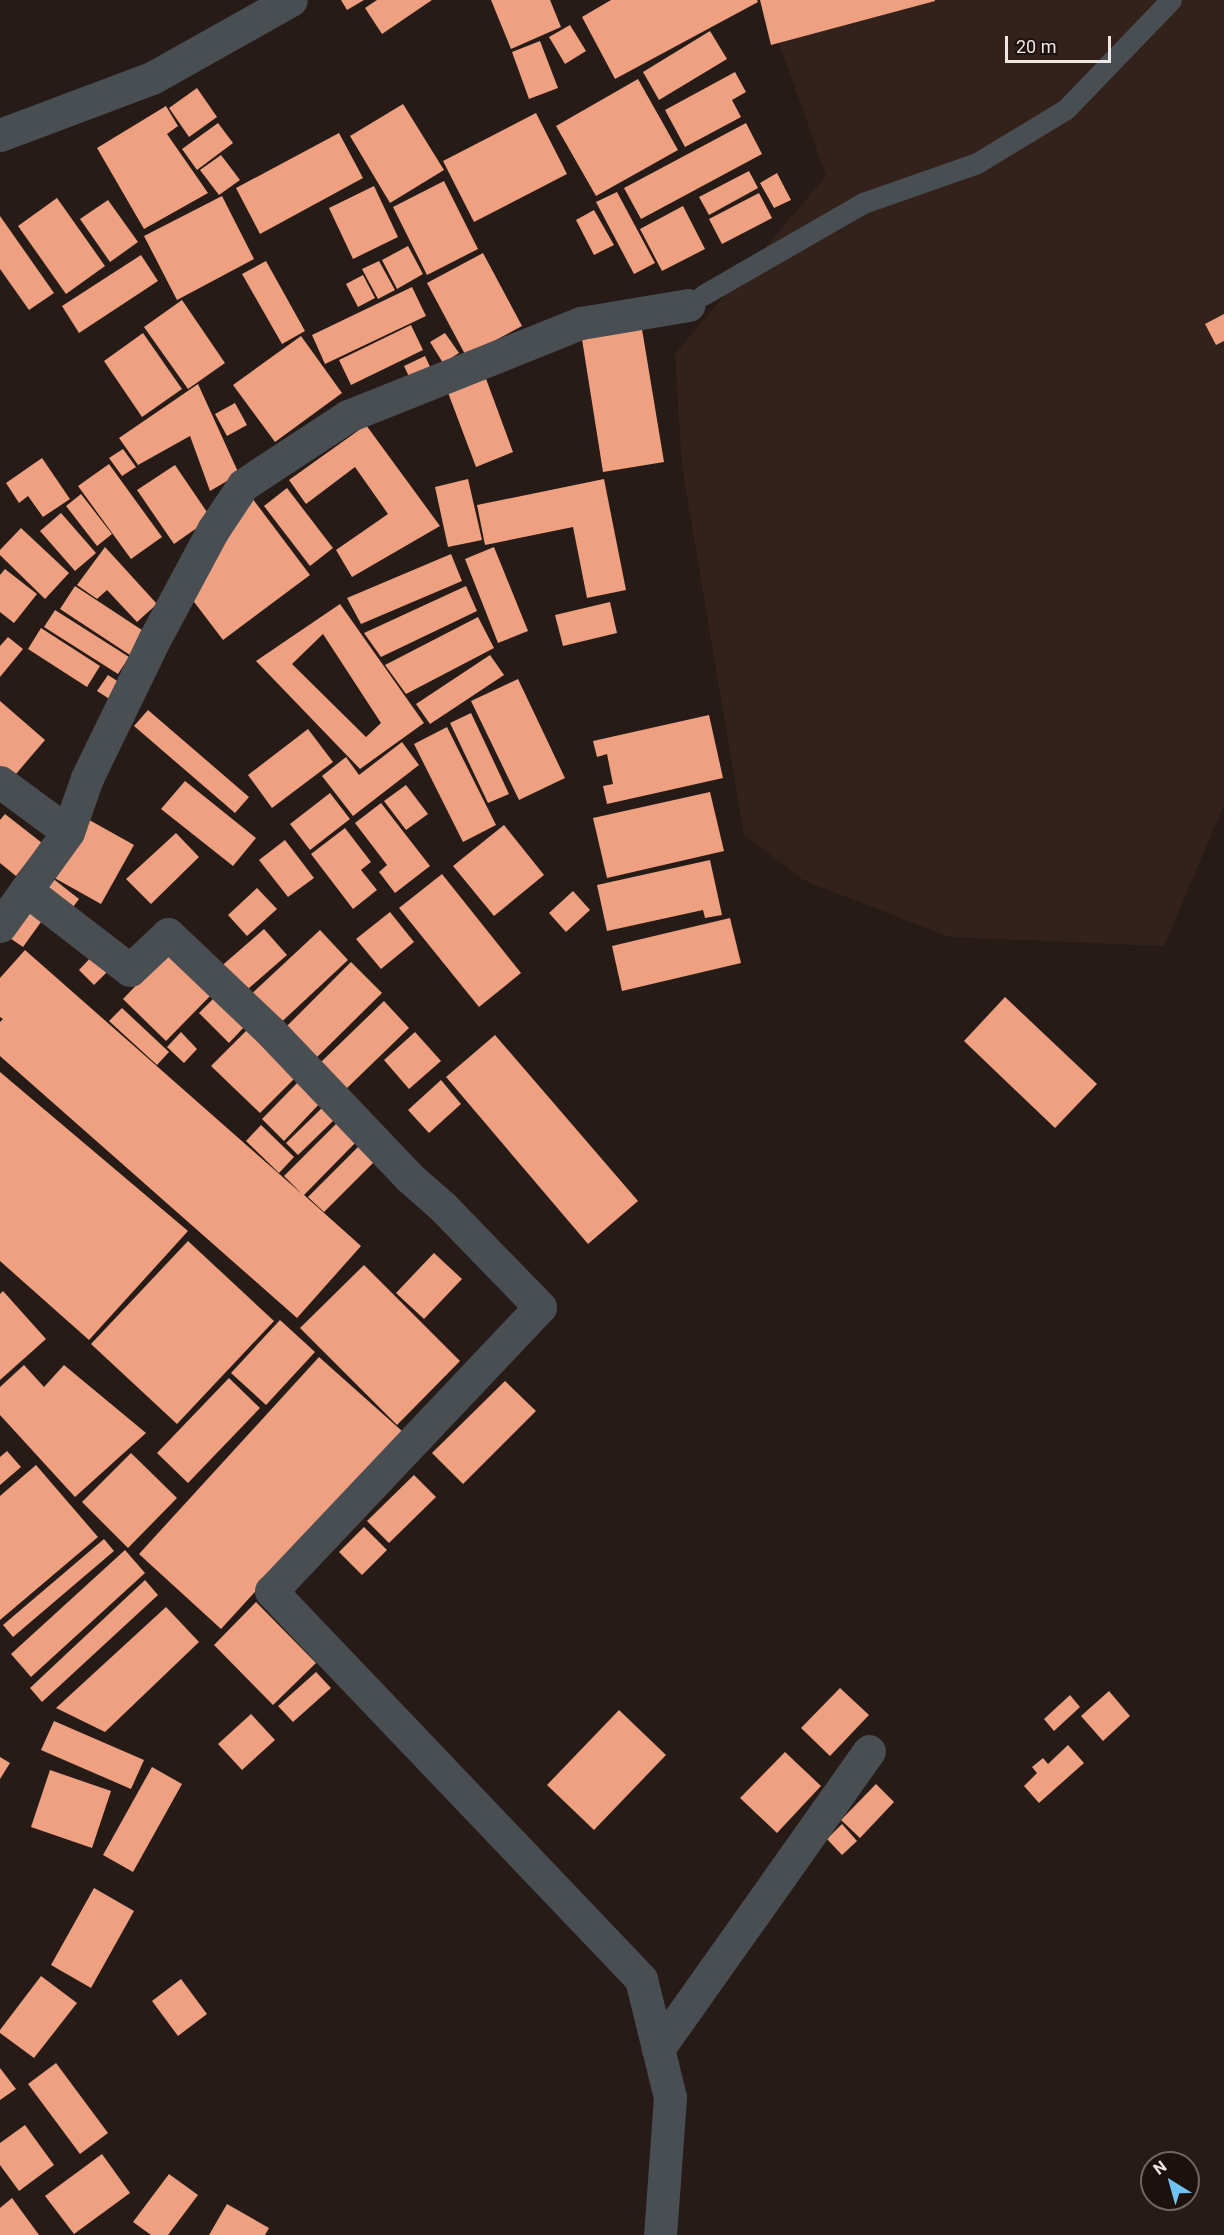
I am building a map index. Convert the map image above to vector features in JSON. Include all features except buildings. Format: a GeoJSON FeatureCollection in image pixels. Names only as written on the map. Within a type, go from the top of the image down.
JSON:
{"type":"FeatureCollection","features":[{"type":"Feature","properties":{"kind":"street"},"geometry":{"type":"LineString","coordinates":[[0,135],[152,78],[291,0]]}},
{"type":"Feature","properties":{"kind":"street"},"geometry":{"type":"LineString","coordinates":[[0,926],[68,832],[87,778],[154,640],[213,530],[243,485],[348,416],[581,323],[696,300]]}},
{"type":"Feature","properties":{"kind":"street"},"geometry":{"type":"LineString","coordinates":[[0,782],[68,832]]}},
{"type":"Feature","properties":{"kind":"street"},"geometry":{"type":"LineString","coordinates":[[26,890],[130,970],[168,934],[271,1032],[409,1176],[444,1208],[540,1307],[271,1591],[641,1979],[670,2097],[660,2235]]}},
{"type":"Feature","properties":{"kind":"street"},"geometry":{"type":"LineString","coordinates":[[658,2049],[869,1751]]}},
{"type":"Feature","properties":{"kind":"lane"},"geometry":{"type":"LineString","coordinates":[[696,300],[863,203],[977,163],[1056,115],[1065,109],[1172,0]]}},
{"type":"Feature","properties":{"kind":"shaded area"},"geometry":{"type":"Polygon","coordinates":[[[764,0],[1224,0],[1224,805],[1164,946],[949,937],[803,880],[744,835],[682,467],[675,354],[826,176],[764,0]]]}}]}
